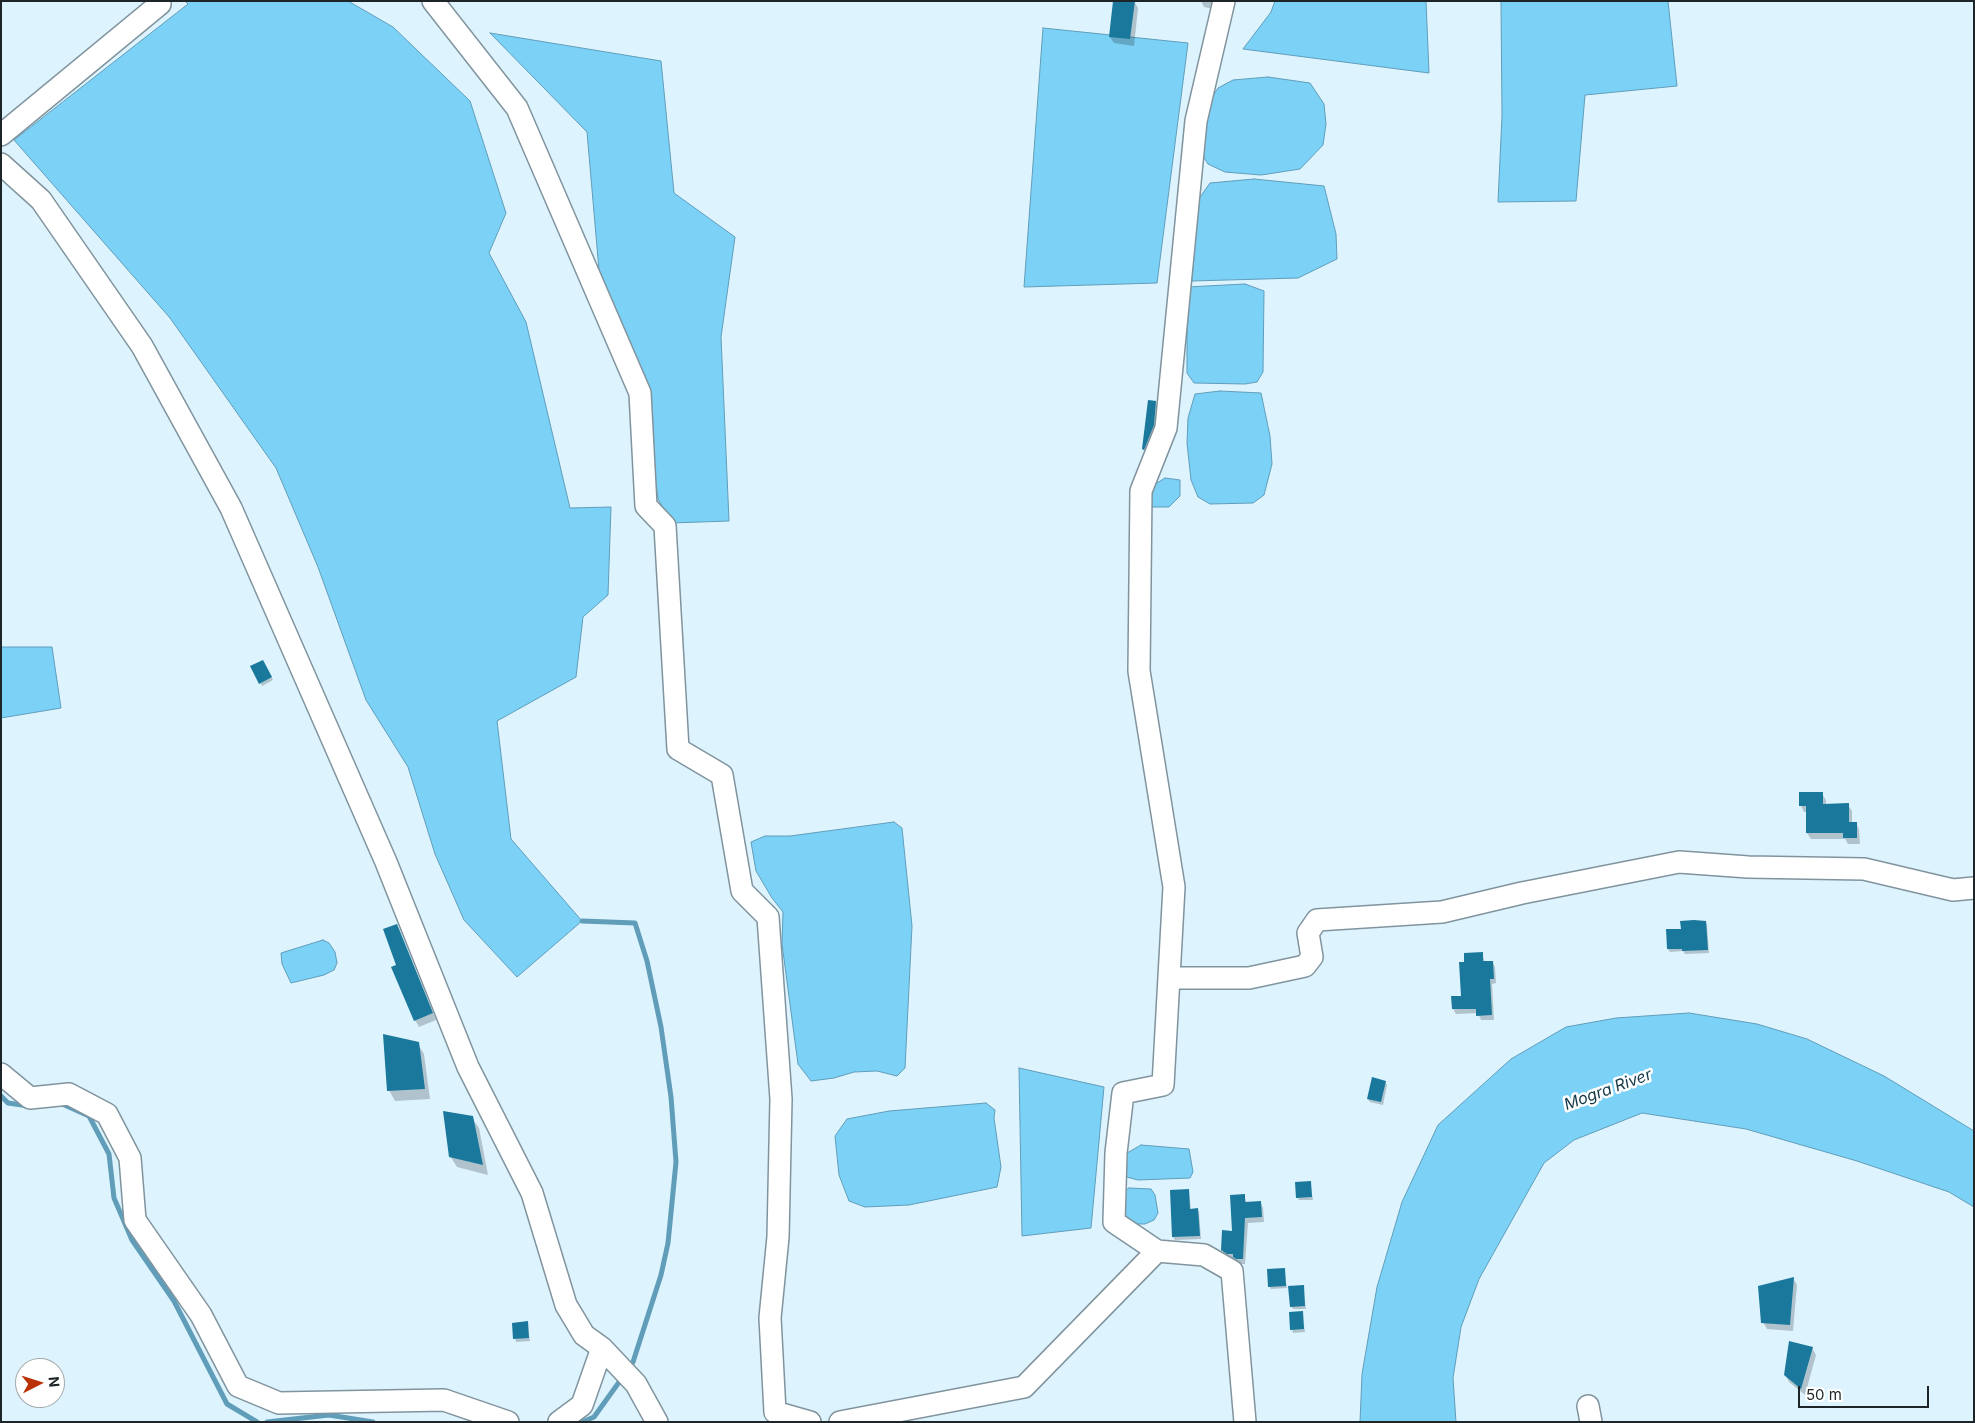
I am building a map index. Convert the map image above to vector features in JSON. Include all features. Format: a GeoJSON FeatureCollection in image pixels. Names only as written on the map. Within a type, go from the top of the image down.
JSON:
{"type":"FeatureCollection","features":[{"type":"Feature","properties":{"kind":"street"},"geometry":{"type":"LineString","coordinates":[[1,134],[160,4],[157,1]]}},
{"type":"Feature","properties":{"kind":"street"},"geometry":{"type":"LineString","coordinates":[[434,1],[516,108],[640,393],[646,506],[664,526],[678,749],[722,775],[742,891],[768,917],[781,1099],[778,1237],[770,1318],[775,1412],[810,1422]]}},
{"type":"Feature","properties":{"kind":"street"},"geometry":{"type":"LineString","coordinates":[[1224,1],[1196,121],[1166,428],[1141,491],[1139,671],[1174,886],[1163,1085],[1122,1094],[1116,1153],[1114,1222],[1157,1251],[1204,1255],[1232,1271],[1245,1422]]}},
{"type":"Feature","properties":{"kind":"street"},"geometry":{"type":"LineString","coordinates":[[1,164],[41,200],[142,346],[231,508],[386,862],[468,1067],[532,1193],[566,1305],[584,1335],[602,1348],[636,1384],[657,1422]]}},
{"type":"Feature","properties":{"kind":"street"},"geometry":{"type":"LineString","coordinates":[[1169,978],[1249,978],[1305,966],[1312,957],[1308,933],[1317,920],[1442,912],[1522,893],[1678,862],[1748,867],[1864,869],[1952,890],[1974,888]]}},
{"type":"Feature","properties":{"kind":"street"},"geometry":{"type":"LineString","coordinates":[[1,1074],[30,1098],[69,1094],[107,1114],[130,1158],[135,1220],[202,1315],[238,1386],[279,1403],[444,1400],[508,1422]]}},
{"type":"Feature","properties":{"kind":"street"},"geometry":{"type":"LineString","coordinates":[[840,1422],[1024,1388],[1157,1251]]}},
{"type":"Feature","properties":{"kind":"street"},"geometry":{"type":"LineString","coordinates":[[559,1422],[582,1404],[602,1348]]}},
{"type":"Feature","properties":{"kind":"water"},"geometry":{"type":"Polygon","coordinates":[[[185,1],[348,1],[393,27],[470,101],[506,213],[489,253],[526,322],[570,508],[611,507],[608,595],[583,617],[576,677],[497,721],[511,839],[582,921],[517,977],[464,920],[435,854],[408,767],[366,700],[318,567],[276,468],[170,318],[14,140],[188,4],[185,1]]]}},
{"type":"Feature","properties":{"kind":"water"},"geometry":{"type":"Polygon","coordinates":[[[1275,1],[1426,1],[1429,73],[1243,49],[1271,12],[1275,1]]]}},
{"type":"Feature","properties":{"kind":"water"},"geometry":{"type":"Polygon","coordinates":[[[1501,1],[1668,1],[1677,86],[1585,95],[1576,201],[1498,202],[1502,116],[1501,1]]]}},
{"type":"Feature","properties":{"kind":"water"},"geometry":{"type":"Polygon","coordinates":[[[1043,28],[1188,43],[1157,283],[1024,287],[1043,28]]]}},
{"type":"Feature","properties":{"kind":"water"},"geometry":{"type":"Polygon","coordinates":[[[490,33],[661,61],[674,193],[735,237],[721,337],[729,521],[671,523],[658,499],[639,364],[599,270],[587,132],[490,33]]]}},
{"type":"Feature","properties":{"kind":"water"},"geometry":{"type":"Polygon","coordinates":[[[1268,77],[1310,83],[1324,104],[1326,124],[1323,145],[1300,169],[1261,175],[1225,172],[1208,164],[1199,150],[1205,108],[1218,88],[1233,80],[1268,77]]]}},
{"type":"Feature","properties":{"kind":"water"},"geometry":{"type":"Polygon","coordinates":[[[1254,179],[1324,186],[1336,234],[1337,259],[1298,278],[1192,281],[1189,261],[1198,200],[1210,183],[1254,179]]]}},
{"type":"Feature","properties":{"kind":"water"},"geometry":{"type":"Polygon","coordinates":[[[1245,284],[1264,291],[1263,372],[1257,382],[1245,384],[1194,383],[1187,373],[1187,287],[1245,284]]]}},
{"type":"Feature","properties":{"kind":"water"},"geometry":{"type":"Polygon","coordinates":[[[1220,391],[1261,393],[1270,436],[1272,464],[1264,495],[1253,503],[1210,504],[1198,497],[1191,480],[1187,443],[1188,418],[1195,394],[1220,391]]]}},
{"type":"Feature","properties":{"kind":"water"},"geometry":{"type":"Polygon","coordinates":[[[1165,478],[1180,480],[1180,496],[1169,507],[1148,507],[1152,486],[1165,478]]]}},
{"type":"Feature","properties":{"kind":"water"},"geometry":{"type":"Polygon","coordinates":[[[1,647],[52,647],[61,708],[1,718],[1,647]]]}},
{"type":"Feature","properties":{"kind":"water"},"geometry":{"type":"Polygon","coordinates":[[[894,822],[902,828],[912,926],[905,1068],[897,1076],[877,1071],[854,1072],[834,1078],[811,1081],[798,1064],[782,944],[783,912],[756,871],[751,842],[765,836],[790,836],[894,822]]]}},
{"type":"Feature","properties":{"kind":"water"},"geometry":{"type":"Polygon","coordinates":[[[323,940],[329,943],[335,952],[337,963],[334,970],[324,975],[291,983],[282,964],[281,953],[323,940]]]}},
{"type":"Feature","properties":{"kind":"water","name":"Mogra River"},"geometry":{"type":"Polygon","coordinates":[[[1689,1013],[1757,1024],[1807,1039],[1884,1076],[1974,1131],[1974,1207],[1949,1192],[1857,1161],[1746,1129],[1642,1113],[1574,1140],[1544,1163],[1479,1279],[1461,1327],[1453,1378],[1456,1422],[1360,1422],[1362,1374],[1377,1287],[1402,1202],[1438,1125],[1511,1059],[1566,1027],[1616,1018],[1689,1013]]]}},
{"type":"Feature","properties":{"kind":"water"},"geometry":{"type":"Polygon","coordinates":[[[1019,1068],[1104,1087],[1091,1228],[1022,1236],[1019,1068]]]}},
{"type":"Feature","properties":{"kind":"water"},"geometry":{"type":"Polygon","coordinates":[[[986,1103],[995,1110],[994,1118],[1001,1167],[997,1187],[909,1205],[865,1207],[849,1201],[839,1175],[835,1136],[847,1119],[889,1111],[986,1103]]]}},
{"type":"Feature","properties":{"kind":"water"},"geometry":{"type":"Polygon","coordinates":[[[1141,1145],[1189,1149],[1193,1172],[1190,1178],[1138,1180],[1123,1176],[1121,1166],[1127,1153],[1141,1145]]]}},
{"type":"Feature","properties":{"kind":"water"},"geometry":{"type":"Polygon","coordinates":[[[1129,1188],[1151,1189],[1155,1195],[1158,1213],[1154,1220],[1145,1224],[1137,1224],[1124,1216],[1123,1192],[1129,1188]]]}},
{"type":"Feature","properties":{"kind":"building"},"geometry":{"type":"Polygon","coordinates":[[[1113,1],[1135,1],[1130,39],[1109,37],[1113,1]]]}},
{"type":"Feature","properties":{"kind":"building"},"geometry":{"type":"Polygon","coordinates":[[[1148,400],[1156,401],[1154,425],[1144,450],[1142,449],[1148,400]]]}},
{"type":"Feature","properties":{"kind":"building"},"geometry":{"type":"Polygon","coordinates":[[[263,660],[272,677],[259,684],[250,666],[263,660]]]}},
{"type":"Feature","properties":{"kind":"building"},"geometry":{"type":"Polygon","coordinates":[[[1799,792],[1823,792],[1823,804],[1849,803],[1849,822],[1857,822],[1857,838],[1843,838],[1843,833],[1806,833],[1806,806],[1799,806],[1799,792]]]}},
{"type":"Feature","properties":{"kind":"building"},"geometry":{"type":"Polygon","coordinates":[[[1680,921],[1706,921],[1708,950],[1682,951],[1682,949],[1667,949],[1666,929],[1681,929],[1680,921]]]}},
{"type":"Feature","properties":{"kind":"building"},"geometry":{"type":"Polygon","coordinates":[[[397,924],[433,1013],[414,1021],[391,967],[396,965],[383,929],[397,924]]]}},
{"type":"Feature","properties":{"kind":"building"},"geometry":{"type":"Polygon","coordinates":[[[1483,952],[1483,961],[1493,961],[1494,979],[1490,979],[1492,1015],[1476,1016],[1476,1009],[1452,1009],[1451,996],[1461,996],[1459,962],[1464,962],[1464,953],[1483,952]]]}},
{"type":"Feature","properties":{"kind":"building"},"geometry":{"type":"Polygon","coordinates":[[[383,1034],[419,1042],[425,1089],[387,1091],[383,1034]]]}},
{"type":"Feature","properties":{"kind":"building"},"geometry":{"type":"Polygon","coordinates":[[[1372,1077],[1386,1081],[1381,1102],[1367,1099],[1372,1077]]]}},
{"type":"Feature","properties":{"kind":"building"},"geometry":{"type":"Polygon","coordinates":[[[443,1111],[473,1116],[483,1165],[449,1157],[443,1111]]]}},
{"type":"Feature","properties":{"kind":"building"},"geometry":{"type":"Polygon","coordinates":[[[1311,1181],[1312,1197],[1296,1198],[1295,1182],[1311,1181]]]}},
{"type":"Feature","properties":{"kind":"building"},"geometry":{"type":"Polygon","coordinates":[[[1189,1189],[1190,1209],[1198,1208],[1200,1236],[1172,1237],[1170,1190],[1189,1189]]]}},
{"type":"Feature","properties":{"kind":"building"},"geometry":{"type":"Polygon","coordinates":[[[1245,1194],[1245,1202],[1261,1201],[1262,1217],[1245,1218],[1243,1259],[1236,1259],[1233,1257],[1233,1254],[1227,1254],[1221,1250],[1222,1230],[1232,1231],[1230,1195],[1245,1194]]]}},
{"type":"Feature","properties":{"kind":"building"},"geometry":{"type":"Polygon","coordinates":[[[1285,1268],[1286,1286],[1268,1287],[1267,1269],[1285,1268]]]}},
{"type":"Feature","properties":{"kind":"building"},"geometry":{"type":"Polygon","coordinates":[[[1794,1277],[1790,1325],[1761,1323],[1758,1286],[1794,1277]]]}},
{"type":"Feature","properties":{"kind":"building"},"geometry":{"type":"Polygon","coordinates":[[[1304,1285],[1305,1306],[1290,1307],[1288,1286],[1304,1285]]]}},
{"type":"Feature","properties":{"kind":"building"},"geometry":{"type":"Polygon","coordinates":[[[1303,1311],[1304,1329],[1290,1330],[1289,1312],[1303,1311]]]}},
{"type":"Feature","properties":{"kind":"building"},"geometry":{"type":"Polygon","coordinates":[[[528,1321],[529,1338],[513,1339],[512,1323],[528,1321]]]}},
{"type":"Feature","properties":{"kind":"building"},"geometry":{"type":"Polygon","coordinates":[[[1789,1341],[1813,1347],[1801,1389],[1784,1375],[1789,1341]]]}},
{"type":"Feature","properties":{"kind":"waterway"},"geometry":{"type":"LineString","coordinates":[[582,921],[635,923],[647,961],[661,1027],[671,1097],[676,1162],[668,1243],[661,1275],[633,1362],[628,1369]]}},
{"type":"Feature","properties":{"kind":"waterway"},"geometry":{"type":"LineString","coordinates":[[1,1096],[8,1103],[29,1106]]}},
{"type":"Feature","properties":{"kind":"waterway"},"geometry":{"type":"LineString","coordinates":[[60,1103],[89,1116],[109,1154],[114,1198],[132,1240],[174,1301],[227,1404],[257,1422]]}},
{"type":"Feature","properties":{"kind":"waterway"},"geometry":{"type":"LineString","coordinates":[[582,1422],[594,1417],[622,1378]]}},
{"type":"Feature","properties":{"kind":"waterway"},"geometry":{"type":"LineString","coordinates":[[267,1422],[329,1415],[373,1422]]}}]}
